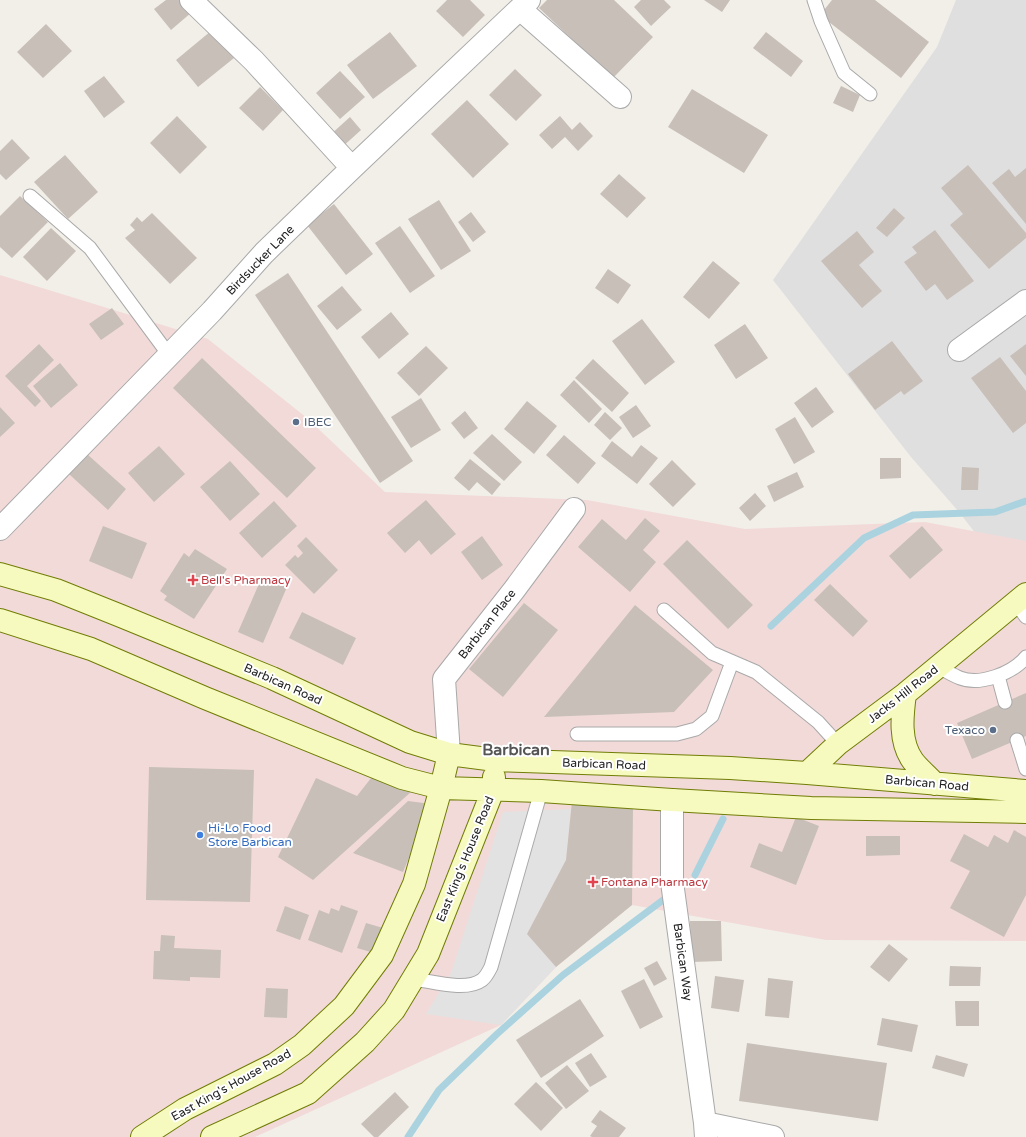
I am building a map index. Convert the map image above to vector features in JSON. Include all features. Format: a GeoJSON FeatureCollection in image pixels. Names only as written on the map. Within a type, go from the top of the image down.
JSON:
{"type":"FeatureCollection","features":[{"type":"Feature","properties":{"kind":"main road","name":"Barbican Road"},"geometry":{"type":"LineString","coordinates":[[0,574],[56,590],[121,616],[272,678],[410,742],[449,754],[495,760],[730,768],[1026,791]]}},
{"type":"Feature","properties":{"kind":"main road","name":"Jacks Hill Road"},"geometry":{"type":"LineString","coordinates":[[807,773],[838,744],[905,694],[938,667],[1023,605]]}},
{"type":"Feature","properties":{"kind":"main road","name":"Barbican Road"},"geometry":{"type":"LineString","coordinates":[[0,620],[91,649],[205,698],[394,775],[441,788],[542,791],[811,808],[1026,812]]}},
{"type":"Feature","properties":{"kind":"main road"},"geometry":{"type":"LineString","coordinates":[[905,694],[902,715],[904,742],[913,761],[935,784]]}},
{"type":"Feature","properties":{"kind":"main road","name":"East King's House Road"},"geometry":{"type":"LineString","coordinates":[[142,1137],[185,1109],[275,1064],[302,1045],[344,1006],[382,955],[414,884],[449,754]]}},
{"type":"Feature","properties":{"kind":"main road","name":"East King's House Road"},"geometry":{"type":"LineString","coordinates":[[212,1137],[308,1093],[370,1036],[394,1010],[428,954],[493,790],[495,760]]}},
{"type":"Feature","properties":{"kind":"main road"},"geometry":{"type":"LineString","coordinates":[[807,773],[811,808]]}},
{"type":"Feature","properties":{"kind":"street"},"geometry":{"type":"LineString","coordinates":[[191,0],[254,61],[352,168]]}},
{"type":"Feature","properties":{"kind":"street"},"geometry":{"type":"LineString","coordinates":[[524,5],[620,97]]}},
{"type":"Feature","properties":{"kind":"street","name":"Birdsucker Lane"},"geometry":{"type":"LineString","coordinates":[[0,530],[212,311],[264,253],[524,5]]}},
{"type":"Feature","properties":{"kind":"street"},"geometry":{"type":"LineString","coordinates":[[959,350],[1026,302]]}},
{"type":"Feature","properties":{"kind":"street","name":"Barbican Place"},"geometry":{"type":"LineString","coordinates":[[449,754],[444,680],[514,590],[574,509]]}},
{"type":"Feature","properties":{"kind":"street","name":"Barbican Way"},"geometry":{"type":"LineString","coordinates":[[672,800],[672,882],[706,1130],[773,1137]]}},
{"type":"Feature","properties":{"kind":"lane"},"geometry":{"type":"LineString","coordinates":[[814,0],[820,21],[844,73],[870,94]]}},
{"type":"Feature","properties":{"kind":"lane"},"geometry":{"type":"LineString","coordinates":[[30,196],[90,248],[169,355]]}},
{"type":"Feature","properties":{"kind":"lane"},"geometry":{"type":"LineString","coordinates":[[664,610],[712,653],[756,672],[818,722],[838,744]]}},
{"type":"Feature","properties":{"kind":"lane"},"geometry":{"type":"LineString","coordinates":[[938,667],[961,679],[977,681],[998,676],[1021,664],[1026,657]]}},
{"type":"Feature","properties":{"kind":"lane"},"geometry":{"type":"LineString","coordinates":[[577,734],[676,734],[696,729],[712,716],[732,662]]}},
{"type":"Feature","properties":{"kind":"lane"},"geometry":{"type":"LineString","coordinates":[[998,676],[1005,702]]}},
{"type":"Feature","properties":{"kind":"lane"},"geometry":{"type":"LineString","coordinates":[[1017,740],[1026,769]]}},
{"type":"Feature","properties":{"kind":"lane"},"geometry":{"type":"LineString","coordinates":[[413,979],[461,986],[473,985],[483,980],[491,967],[542,791]]}},
{"type":"Feature","properties":{"kind":"shaded area"},"geometry":{"type":"Polygon","coordinates":[[[956,0],[1026,0],[1026,594],[1024,596],[959,512],[911,457],[773,280],[937,47],[956,0]]]}},
{"type":"Feature","properties":{"kind":"shaded area"},"geometry":{"type":"Polygon","coordinates":[[[0,275],[208,339],[307,418],[385,492],[587,500],[745,529],[925,522],[1026,541],[1026,941],[826,940],[632,905],[556,967],[501,1025],[255,1137],[0,1137],[0,275]]]}},
{"type":"Feature","properties":{"kind":"shaded area"},"geometry":{"type":"Polygon","coordinates":[[[571,809],[566,860],[527,934],[556,967],[501,1025],[426,1014],[451,973],[503,812],[571,809]]]}},
{"type":"Feature","properties":{"kind":"building"},"geometry":{"type":"Polygon","coordinates":[[[166,0],[182,0],[192,12],[171,30],[154,9],[166,0]]]}},
{"type":"Feature","properties":{"kind":"building"},"geometry":{"type":"Polygon","coordinates":[[[447,0],[470,0],[485,15],[463,37],[436,11],[447,0]]]}},
{"type":"Feature","properties":{"kind":"building"},"geometry":{"type":"Polygon","coordinates":[[[547,0],[614,0],[653,37],[613,78],[539,8],[547,0]]]}},
{"type":"Feature","properties":{"kind":"building"},"geometry":{"type":"Polygon","coordinates":[[[641,0],[664,0],[671,7],[651,26],[634,7],[641,0]]]}},
{"type":"Feature","properties":{"kind":"building"},"geometry":{"type":"Polygon","coordinates":[[[704,0],[730,0],[722,12],[704,0]]]}},
{"type":"Feature","properties":{"kind":"building"},"geometry":{"type":"Polygon","coordinates":[[[832,0],[875,0],[929,42],[901,78],[820,15],[832,0]]]}},
{"type":"Feature","properties":{"kind":"building"},"geometry":{"type":"Polygon","coordinates":[[[46,24],[72,51],[43,78],[17,52],[46,24]]]}},
{"type":"Feature","properties":{"kind":"building"},"geometry":{"type":"Polygon","coordinates":[[[211,31],[234,58],[198,87],[176,60],[211,31]]]}},
{"type":"Feature","properties":{"kind":"building"},"geometry":{"type":"Polygon","coordinates":[[[390,32],[417,66],[373,99],[347,65],[390,32]]]}},
{"type":"Feature","properties":{"kind":"building"},"geometry":{"type":"Polygon","coordinates":[[[766,32],[803,61],[791,77],[753,48],[766,32]]]}},
{"type":"Feature","properties":{"kind":"building"},"geometry":{"type":"Polygon","coordinates":[[[515,69],[542,95],[516,121],[489,95],[515,69]]]}},
{"type":"Feature","properties":{"kind":"building"},"geometry":{"type":"Polygon","coordinates":[[[340,71],[365,97],[340,119],[316,93],[340,71]]]}},
{"type":"Feature","properties":{"kind":"building"},"geometry":{"type":"Polygon","coordinates":[[[104,76],[125,102],[104,118],[84,91],[104,76]]]}},
{"type":"Feature","properties":{"kind":"building"},"geometry":{"type":"Polygon","coordinates":[[[841,86],[860,95],[853,112],[833,103],[841,86]]]}},
{"type":"Feature","properties":{"kind":"building"},"geometry":{"type":"Polygon","coordinates":[[[260,87],[283,110],[263,131],[239,108],[260,87]]]}},
{"type":"Feature","properties":{"kind":"building"},"geometry":{"type":"Polygon","coordinates":[[[692,89],[768,135],[744,173],[668,127],[692,89]]]}},
{"type":"Feature","properties":{"kind":"building"},"geometry":{"type":"Polygon","coordinates":[[[467,100],[509,144],[473,178],[431,134],[467,100]]]}},
{"type":"Feature","properties":{"kind":"building"},"geometry":{"type":"Polygon","coordinates":[[[177,116],[207,147],[180,174],[150,143],[177,116]]]}},
{"type":"Feature","properties":{"kind":"building"},"geometry":{"type":"Polygon","coordinates":[[[560,116],[572,130],[580,122],[593,136],[578,151],[565,137],[552,149],[539,135],[560,116]]]}},
{"type":"Feature","properties":{"kind":"building"},"geometry":{"type":"Polygon","coordinates":[[[350,117],[361,130],[340,149],[329,136],[350,117]]]}},
{"type":"Feature","properties":{"kind":"building"},"geometry":{"type":"Polygon","coordinates":[[[12,139],[30,158],[6,180],[0,174],[0,151],[12,139]]]}},
{"type":"Feature","properties":{"kind":"building"},"geometry":{"type":"Polygon","coordinates":[[[65,155],[98,192],[68,219],[34,182],[65,155]]]}},
{"type":"Feature","properties":{"kind":"building"},"geometry":{"type":"Polygon","coordinates":[[[968,165],[1026,233],[1026,238],[989,269],[950,225],[963,214],[941,188],[968,165]]]}},
{"type":"Feature","properties":{"kind":"building"},"geometry":{"type":"Polygon","coordinates":[[[1026,168],[1026,224],[992,183],[1009,169],[1015,177],[1026,168]]]}},
{"type":"Feature","properties":{"kind":"building"},"geometry":{"type":"Polygon","coordinates":[[[619,174],[646,198],[627,218],[600,194],[619,174]]]}},
{"type":"Feature","properties":{"kind":"building"},"geometry":{"type":"Polygon","coordinates":[[[20,196],[48,222],[12,258],[0,247],[0,216],[20,196]]]}},
{"type":"Feature","properties":{"kind":"building"},"geometry":{"type":"Polygon","coordinates":[[[439,200],[471,251],[441,270],[408,219],[439,200]]]}},
{"type":"Feature","properties":{"kind":"building"},"geometry":{"type":"Polygon","coordinates":[[[334,204],[373,254],[346,275],[307,225],[334,204]]]}},
{"type":"Feature","properties":{"kind":"building"},"geometry":{"type":"Polygon","coordinates":[[[894,208],[905,218],[887,237],[876,228],[894,208]]]}},
{"type":"Feature","properties":{"kind":"building"},"geometry":{"type":"Polygon","coordinates":[[[471,212],[486,232],[473,242],[458,222],[471,212]]]}},
{"type":"Feature","properties":{"kind":"building"},"geometry":{"type":"Polygon","coordinates":[[[152,213],[197,258],[170,284],[125,238],[135,230],[130,225],[137,217],[142,222],[152,213]]]}},
{"type":"Feature","properties":{"kind":"building"},"geometry":{"type":"Polygon","coordinates":[[[400,226],[435,276],[410,293],[375,243],[400,226]]]}},
{"type":"Feature","properties":{"kind":"building"},"geometry":{"type":"Polygon","coordinates":[[[51,228],[76,251],[47,281],[23,257],[51,228]]]}},
{"type":"Feature","properties":{"kind":"building"},"geometry":{"type":"Polygon","coordinates":[[[935,230],[974,281],[947,300],[935,284],[926,291],[904,262],[917,253],[912,247],[935,230]]]}},
{"type":"Feature","properties":{"kind":"building"},"geometry":{"type":"Polygon","coordinates":[[[857,231],[874,252],[859,265],[882,291],[862,308],[821,261],[857,231]]]}},
{"type":"Feature","properties":{"kind":"building"},"geometry":{"type":"Polygon","coordinates":[[[713,261],[740,283],[709,319],[683,297],[713,261]]]}},
{"type":"Feature","properties":{"kind":"building"},"geometry":{"type":"Polygon","coordinates":[[[608,269],[631,285],[618,304],[595,288],[608,269]]]}},
{"type":"Feature","properties":{"kind":"building"},"geometry":{"type":"Polygon","coordinates":[[[288,273],[413,461],[380,483],[255,295],[288,273]]]}},
{"type":"Feature","properties":{"kind":"building"},"geometry":{"type":"Polygon","coordinates":[[[342,286],[362,310],[337,330],[317,306],[342,286]]]}},
{"type":"Feature","properties":{"kind":"building"},"geometry":{"type":"Polygon","coordinates":[[[112,308],[124,324],[101,340],[89,324],[112,308]]]}},
{"type":"Feature","properties":{"kind":"building"},"geometry":{"type":"Polygon","coordinates":[[[391,312],[409,334],[379,359],[361,337],[391,312]]]}},
{"type":"Feature","properties":{"kind":"building"},"geometry":{"type":"Polygon","coordinates":[[[642,319],[675,362],[645,385],[612,341],[642,319]]]}},
{"type":"Feature","properties":{"kind":"building"},"geometry":{"type":"Polygon","coordinates":[[[745,324],[768,358],[736,379],[714,345],[745,324]]]}},
{"type":"Feature","properties":{"kind":"building"},"geometry":{"type":"Polygon","coordinates":[[[892,341],[923,381],[904,395],[901,391],[875,410],[848,374],[892,341]]]}},
{"type":"Feature","properties":{"kind":"building"},"geometry":{"type":"Polygon","coordinates":[[[39,344],[54,360],[27,386],[41,401],[35,407],[5,376],[39,344]]]}},
{"type":"Feature","properties":{"kind":"building"},"geometry":{"type":"Polygon","coordinates":[[[1026,344],[1026,376],[1010,356],[1026,344]]]}},
{"type":"Feature","properties":{"kind":"building"},"geometry":{"type":"Polygon","coordinates":[[[426,346],[448,368],[419,396],[397,373],[426,346]]]}},
{"type":"Feature","properties":{"kind":"building"},"geometry":{"type":"Polygon","coordinates":[[[1000,357],[1026,391],[1026,423],[1013,433],[971,378],[1000,357]]]}},
{"type":"Feature","properties":{"kind":"building"},"geometry":{"type":"Polygon","coordinates":[[[202,358],[316,468],[287,498],[173,388],[202,358]]]}},
{"type":"Feature","properties":{"kind":"building"},"geometry":{"type":"Polygon","coordinates":[[[593,359],[629,393],[612,412],[575,378],[593,359]]]}},
{"type":"Feature","properties":{"kind":"building"},"geometry":{"type":"Polygon","coordinates":[[[60,363],[78,385],[51,408],[33,386],[60,363]]]}},
{"type":"Feature","properties":{"kind":"building"},"geometry":{"type":"Polygon","coordinates":[[[574,380],[602,409],[589,423],[560,395],[574,380]]]}},
{"type":"Feature","properties":{"kind":"building"},"geometry":{"type":"Polygon","coordinates":[[[816,387],[834,412],[812,428],[794,403],[816,387]]]}},
{"type":"Feature","properties":{"kind":"building"},"geometry":{"type":"Polygon","coordinates":[[[421,398],[441,430],[411,448],[391,417],[421,398]]]}},
{"type":"Feature","properties":{"kind":"building"},"geometry":{"type":"Polygon","coordinates":[[[527,401],[557,426],[534,454],[504,429],[527,401]]]}},
{"type":"Feature","properties":{"kind":"building"},"geometry":{"type":"Polygon","coordinates":[[[636,405],[651,426],[633,438],[619,417],[636,405]]]}},
{"type":"Feature","properties":{"kind":"building"},"geometry":{"type":"Polygon","coordinates":[[[0,407],[15,423],[0,437],[0,407]]]}},
{"type":"Feature","properties":{"kind":"building"},"geometry":{"type":"Polygon","coordinates":[[[465,411],[478,428],[464,439],[451,423],[465,411]]]}},
{"type":"Feature","properties":{"kind":"building"},"geometry":{"type":"Polygon","coordinates":[[[605,412],[622,428],[610,440],[594,425],[605,412]]]}},
{"type":"Feature","properties":{"kind":"building"},"geometry":{"type":"Polygon","coordinates":[[[795,417],[815,452],[794,464],[775,429],[795,417]]]}},
{"type":"Feature","properties":{"kind":"building"},"geometry":{"type":"Polygon","coordinates":[[[492,434],[522,462],[504,481],[473,453],[492,434]]]}},
{"type":"Feature","properties":{"kind":"building"},"geometry":{"type":"Polygon","coordinates":[[[564,435],[596,463],[578,484],[546,455],[564,435]]]}},
{"type":"Feature","properties":{"kind":"building"},"geometry":{"type":"Polygon","coordinates":[[[612,441],[632,457],[641,445],[658,458],[637,484],[601,456],[612,441]]]}},
{"type":"Feature","properties":{"kind":"building"},"geometry":{"type":"Polygon","coordinates":[[[159,446],[185,474],[154,502],[128,473],[159,446]]]}},
{"type":"Feature","properties":{"kind":"building"},"geometry":{"type":"Polygon","coordinates":[[[87,454],[126,489],[108,510],[69,474],[87,454]]]}},
{"type":"Feature","properties":{"kind":"building"},"geometry":{"type":"Polygon","coordinates":[[[880,458],[901,458],[901,478],[880,479],[880,458]]]}},
{"type":"Feature","properties":{"kind":"building"},"geometry":{"type":"Polygon","coordinates":[[[470,459],[501,484],[492,495],[477,482],[469,491],[454,478],[470,459]]]}},
{"type":"Feature","properties":{"kind":"building"},"geometry":{"type":"Polygon","coordinates":[[[672,460],[696,484],[673,507],[649,484],[672,460]]]}},
{"type":"Feature","properties":{"kind":"building"},"geometry":{"type":"Polygon","coordinates":[[[230,461],[260,494],[230,521],[200,487],[230,461]]]}},
{"type":"Feature","properties":{"kind":"building"},"geometry":{"type":"Polygon","coordinates":[[[962,467],[979,468],[978,490],[961,490],[962,467]]]}},
{"type":"Feature","properties":{"kind":"building"},"geometry":{"type":"Polygon","coordinates":[[[797,472],[804,487],[774,502],[767,486],[797,472]]]}},
{"type":"Feature","properties":{"kind":"building"},"geometry":{"type":"Polygon","coordinates":[[[755,493],[766,506],[750,521],[739,508],[755,493]]]}},
{"type":"Feature","properties":{"kind":"building"},"geometry":{"type":"Polygon","coordinates":[[[426,500],[456,534],[431,555],[419,540],[405,553],[387,533],[426,500]]]}},
{"type":"Feature","properties":{"kind":"building"},"geometry":{"type":"Polygon","coordinates":[[[274,501],[297,526],[262,558],[239,533],[274,501]]]}},
{"type":"Feature","properties":{"kind":"building"},"geometry":{"type":"Polygon","coordinates":[[[645,518],[660,531],[643,550],[656,562],[630,592],[578,547],[602,519],[626,540],[645,518]]]}},
{"type":"Feature","properties":{"kind":"building"},"geometry":{"type":"Polygon","coordinates":[[[103,526],[147,543],[132,579],[89,561],[103,526]]]}},
{"type":"Feature","properties":{"kind":"building"},"geometry":{"type":"Polygon","coordinates":[[[922,526],[943,550],[910,579],[889,556],[922,526]]]}},
{"type":"Feature","properties":{"kind":"building"},"geometry":{"type":"Polygon","coordinates":[[[482,536],[503,565],[482,580],[461,552],[482,536]]]}},
{"type":"Feature","properties":{"kind":"building"},"geometry":{"type":"Polygon","coordinates":[[[306,537],[338,570],[314,594],[285,565],[295,555],[298,558],[303,553],[297,546],[306,537]]]}},
{"type":"Feature","properties":{"kind":"building"},"geometry":{"type":"Polygon","coordinates":[[[687,540],[753,605],[728,629],[663,564],[687,540]]]}},
{"type":"Feature","properties":{"kind":"building","name":"Bell's Pharmacy"},"geometry":{"type":"Polygon","coordinates":[[[195,549],[227,569],[194,619],[164,600],[167,596],[160,591],[184,553],[189,557],[195,549]]]}},
{"type":"Feature","properties":{"kind":"building"},"geometry":{"type":"Polygon","coordinates":[[[262,577],[287,587],[263,643],[238,632],[262,577]]]}},
{"type":"Feature","properties":{"kind":"building"},"geometry":{"type":"Polygon","coordinates":[[[830,584],[868,621],[853,637],[814,600],[830,584]]]}},
{"type":"Feature","properties":{"kind":"building"},"geometry":{"type":"Polygon","coordinates":[[[524,603],[558,630],[503,697],[469,669],[524,603]]]}},
{"type":"Feature","properties":{"kind":"building"},"geometry":{"type":"Polygon","coordinates":[[[635,605],[713,670],[674,712],[544,717],[635,605]]]}},
{"type":"Feature","properties":{"kind":"building"},"geometry":{"type":"Polygon","coordinates":[[[302,612],[356,638],[343,665],[289,638],[302,612]]]}},
{"type":"Feature","properties":{"kind":"building","name":"Texaco"},"geometry":{"type":"Polygon","coordinates":[[[1026,693],[1026,736],[972,759],[957,723],[1026,693]]]}},
{"type":"Feature","properties":{"kind":"building","name":"Hi-Lo Food Store Barbican"},"geometry":{"type":"Polygon","coordinates":[[[149,767],[254,770],[250,902],[146,900],[149,767]]]}},
{"type":"Feature","properties":{"kind":"building"},"geometry":{"type":"Polygon","coordinates":[[[375,773],[412,791],[313,880],[278,857],[316,778],[357,796],[375,773]]]}},
{"type":"Feature","properties":{"kind":"building"},"geometry":{"type":"Polygon","coordinates":[[[408,801],[431,804],[403,872],[353,853],[408,801]]]}},
{"type":"Feature","properties":{"kind":"building","name":"Fontana Pharmacy"},"geometry":{"type":"Polygon","coordinates":[[[572,801],[633,803],[632,905],[556,967],[527,934],[566,860],[572,801]]]}},
{"type":"Feature","properties":{"kind":"building"},"geometry":{"type":"Polygon","coordinates":[[[796,817],[819,826],[796,885],[750,867],[759,843],[782,852],[796,817]]]}},
{"type":"Feature","properties":{"kind":"building"},"geometry":{"type":"Polygon","coordinates":[[[1014,830],[1026,837],[1026,895],[1004,937],[950,908],[970,871],[950,861],[964,834],[988,847],[994,835],[1008,843],[1014,830]]]}},
{"type":"Feature","properties":{"kind":"building"},"geometry":{"type":"Polygon","coordinates":[[[866,836],[900,836],[900,855],[866,856],[866,836]]]}},
{"type":"Feature","properties":{"kind":"building"},"geometry":{"type":"Polygon","coordinates":[[[341,905],[358,911],[342,953],[308,940],[319,910],[329,914],[331,908],[339,911],[341,905]]]}},
{"type":"Feature","properties":{"kind":"building"},"geometry":{"type":"Polygon","coordinates":[[[285,906],[309,915],[300,940],[276,931],[285,906]]]}},
{"type":"Feature","properties":{"kind":"building"},"geometry":{"type":"Polygon","coordinates":[[[690,921],[721,921],[722,961],[691,962],[690,921]]]}},
{"type":"Feature","properties":{"kind":"building"},"geometry":{"type":"Polygon","coordinates":[[[366,923],[383,928],[374,953],[357,948],[366,923]]]}},
{"type":"Feature","properties":{"kind":"building"},"geometry":{"type":"Polygon","coordinates":[[[161,935],[175,936],[174,948],[221,950],[220,978],[190,977],[190,981],[153,979],[154,951],[160,951],[161,935]]]}},
{"type":"Feature","properties":{"kind":"building"},"geometry":{"type":"Polygon","coordinates":[[[889,944],[908,959],[889,982],[870,967],[889,944]]]}},
{"type":"Feature","properties":{"kind":"building"},"geometry":{"type":"Polygon","coordinates":[[[657,961],[667,979],[654,986],[644,968],[657,961]]]}},
{"type":"Feature","properties":{"kind":"building"},"geometry":{"type":"Polygon","coordinates":[[[950,966],[981,967],[980,986],[949,986],[950,966]]]}},
{"type":"Feature","properties":{"kind":"building"},"geometry":{"type":"Polygon","coordinates":[[[715,976],[744,980],[739,1012],[711,1008],[715,976]]]}},
{"type":"Feature","properties":{"kind":"building"},"geometry":{"type":"Polygon","coordinates":[[[768,978],[793,981],[789,1018],[765,1016],[768,978]]]}},
{"type":"Feature","properties":{"kind":"building"},"geometry":{"type":"Polygon","coordinates":[[[644,979],[663,1017],[640,1029],[621,991],[644,979]]]}},
{"type":"Feature","properties":{"kind":"building"},"geometry":{"type":"Polygon","coordinates":[[[266,988],[288,989],[287,1018],[264,1017],[266,988]]]}},
{"type":"Feature","properties":{"kind":"building"},"geometry":{"type":"Polygon","coordinates":[[[580,999],[604,1036],[541,1078],[516,1040],[580,999]]]}},
{"type":"Feature","properties":{"kind":"building"},"geometry":{"type":"Polygon","coordinates":[[[955,1001],[979,1001],[979,1026],[956,1026],[955,1001]]]}},
{"type":"Feature","properties":{"kind":"building"},"geometry":{"type":"Polygon","coordinates":[[[882,1018],[918,1025],[912,1052],[877,1045],[882,1018]]]}},
{"type":"Feature","properties":{"kind":"building"},"geometry":{"type":"Polygon","coordinates":[[[747,1043],[887,1063],[878,1121],[739,1101],[747,1043]]]}},
{"type":"Feature","properties":{"kind":"building"},"geometry":{"type":"Polygon","coordinates":[[[591,1053],[607,1077],[590,1087],[575,1063],[591,1053]]]}},
{"type":"Feature","properties":{"kind":"building"},"geometry":{"type":"Polygon","coordinates":[[[936,1055],[968,1064],[964,1077],[932,1068],[936,1055]]]}},
{"type":"Feature","properties":{"kind":"building"},"geometry":{"type":"Polygon","coordinates":[[[567,1065],[589,1091],[566,1109],[545,1083],[567,1065]]]}},
{"type":"Feature","properties":{"kind":"building"},"geometry":{"type":"Polygon","coordinates":[[[536,1082],[563,1108],[541,1131],[514,1104],[536,1082]]]}},
{"type":"Feature","properties":{"kind":"building"},"geometry":{"type":"Polygon","coordinates":[[[395,1092],[409,1107],[378,1137],[374,1137],[361,1124],[395,1092]]]}},
{"type":"Feature","properties":{"kind":"building"},"geometry":{"type":"Polygon","coordinates":[[[600,1110],[626,1128],[619,1137],[590,1136],[597,1126],[591,1122],[600,1110]]]}},
{"type":"Feature","properties":{"kind":"waterway"},"geometry":{"type":"LineString","coordinates":[[771,626],[864,538],[913,515],[995,512],[1026,501]]}},
{"type":"Feature","properties":{"kind":"waterway"},"geometry":{"type":"LineString","coordinates":[[695,875],[723,819]]}},
{"type":"Feature","properties":{"kind":"waterway"},"geometry":{"type":"LineString","coordinates":[[408,1137],[439,1090],[497,1034],[563,975],[663,900]]}},
{"type":"Feature","properties":{"kind":"place","name":"IBEC"},"geometry":{"type":"Point","coordinates":[296,422]}},
{"type":"Feature","properties":{"kind":"place","name":"Bell's Pharmacy"},"geometry":{"type":"Point","coordinates":[193,580]}},
{"type":"Feature","properties":{"kind":"place","name":"Texaco"},"geometry":{"type":"Point","coordinates":[993,730]}},
{"type":"Feature","properties":{"kind":"place","name":"Hi-Lo Food Store Barbican"},"geometry":{"type":"Point","coordinates":[200,835]}},
{"type":"Feature","properties":{"kind":"place","name":"Fontana Pharmacy"},"geometry":{"type":"Point","coordinates":[593,882]}},
{"type":"Feature","properties":{"kind":"district","name":"Barbican"},"geometry":{"type":"Point","coordinates":[516,750]}}]}
